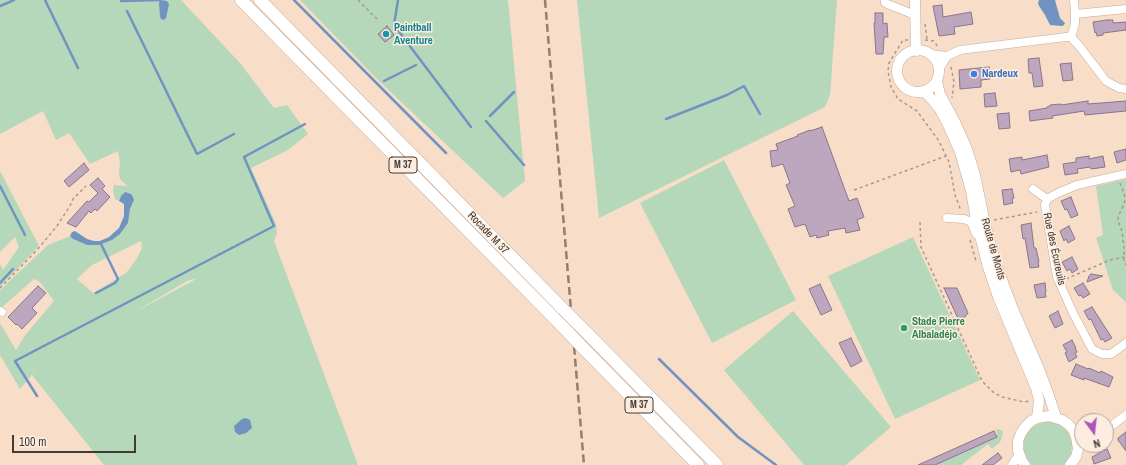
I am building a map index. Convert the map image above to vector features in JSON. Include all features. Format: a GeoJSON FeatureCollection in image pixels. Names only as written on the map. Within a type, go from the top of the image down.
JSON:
{"type":"FeatureCollection","features":[{"type":"Feature","properties":{"kind":"highway","name":"Rocade M 37"},"geometry":{"type":"LineString","coordinates":[[242,0],[695,462]]}},
{"type":"Feature","properties":{"kind":"highway","name":"Rocade M 37"},"geometry":{"type":"LineString","coordinates":[[260,0],[717,465]]}},
{"type":"Feature","properties":{"kind":"highway"},"geometry":{"type":"LineString","coordinates":[[684,432],[727,465]]}},
{"type":"Feature","properties":{"kind":"main road"},"geometry":{"type":"LineString","coordinates":[[915,0],[916,51]]}},
{"type":"Feature","properties":{"kind":"main road"},"geometry":{"type":"LineString","coordinates":[[921,50],[930,54],[937,62],[939,70],[937,81],[928,89],[923,91],[918,92],[909,90],[900,81],[898,68],[900,62],[909,52],[921,50]]}},
{"type":"Feature","properties":{"kind":"main road","name":"Route de Monts"},"geometry":{"type":"LineString","coordinates":[[937,81],[940,94],[955,122],[975,175],[986,228],[996,264],[1041,375],[1056,417]]}},
{"type":"Feature","properties":{"kind":"main road","name":"Route de Monts"},"geometry":{"type":"LineString","coordinates":[[923,91],[939,108],[960,152],[971,191],[976,220],[988,267],[1000,302],[1036,388],[1038,400],[1037,418]]}},
{"type":"Feature","properties":{"kind":"main road"},"geometry":{"type":"LineString","coordinates":[[1025,465],[1019,454],[1018,441],[1021,433],[1031,421],[1043,416],[1056,417],[1074,428]]}},
{"type":"Feature","properties":{"kind":"main road"},"geometry":{"type":"LineString","coordinates":[[1071,464],[1078,453]]}},
{"type":"Feature","properties":{"kind":"street"},"geometry":{"type":"LineString","coordinates":[[885,0],[885,3],[915,15]]}},
{"type":"Feature","properties":{"kind":"street"},"geometry":{"type":"LineString","coordinates":[[1071,37],[1075,24],[1074,0]]}},
{"type":"Feature","properties":{"kind":"street"},"geometry":{"type":"LineString","coordinates":[[1075,14],[1126,9]]}},
{"type":"Feature","properties":{"kind":"street"},"geometry":{"type":"LineString","coordinates":[[930,54],[947,56],[965,49],[1071,37],[1106,81],[1118,88],[1126,89]]}},
{"type":"Feature","properties":{"kind":"street"},"geometry":{"type":"LineString","coordinates":[[939,70],[947,56]]}},
{"type":"Feature","properties":{"kind":"street","name":"Rue des Écureuils"},"geometry":{"type":"LineString","coordinates":[[1122,175],[1077,185],[1058,193],[1045,202],[1045,211],[1057,277],[1073,313],[1092,349],[1102,354],[1111,354],[1126,343]]}},
{"type":"Feature","properties":{"kind":"street","name":"Rue des Écureuils"},"geometry":{"type":"LineString","coordinates":[[1033,189],[1048,199]]}},
{"type":"Feature","properties":{"kind":"street"},"geometry":{"type":"LineString","coordinates":[[947,218],[964,219],[972,224],[988,267]]}},
{"type":"Feature","properties":{"kind":"street"},"geometry":{"type":"LineString","coordinates":[[1114,424],[1126,415]]}},
{"type":"Feature","properties":{"kind":"street"},"geometry":{"type":"LineString","coordinates":[[1012,465],[1019,454]]}},
{"type":"Feature","properties":{"kind":"path"},"geometry":{"type":"LineString","coordinates":[[358,0],[379,21]]}},
{"type":"Feature","properties":{"kind":"path"},"geometry":{"type":"LineString","coordinates":[[903,40],[889,63],[888,71],[891,87],[898,99],[917,111],[934,132],[939,141],[946,156],[955,195],[964,219]]}},
{"type":"Feature","properties":{"kind":"path"},"geometry":{"type":"LineString","coordinates":[[952,100],[953,90]]}},
{"type":"Feature","properties":{"kind":"path"},"geometry":{"type":"LineString","coordinates":[[854,190],[946,156]]}},
{"type":"Feature","properties":{"kind":"path"},"geometry":{"type":"LineString","coordinates":[[1122,175],[1124,204],[1118,217],[1118,221],[1122,231],[1124,260],[1126,265]]}},
{"type":"Feature","properties":{"kind":"path"},"geometry":{"type":"LineString","coordinates":[[0,288],[37,250],[57,226],[73,199],[86,186]]}},
{"type":"Feature","properties":{"kind":"path"},"geometry":{"type":"LineString","coordinates":[[991,221],[1045,211]]}},
{"type":"Feature","properties":{"kind":"path"},"geometry":{"type":"LineString","coordinates":[[920,222],[921,247],[982,381],[993,392],[1002,396],[1024,402],[1030,401],[1031,407]]}},
{"type":"Feature","properties":{"kind":"path"},"geometry":{"type":"LineString","coordinates":[[970,240],[976,260]]}},
{"type":"Feature","properties":{"kind":"path"},"geometry":{"type":"LineString","coordinates":[[1059,282],[1110,260],[1124,257]]}},
{"type":"Feature","properties":{"kind":"green space"},"geometry":{"type":"Polygon","coordinates":[[[0,0],[181,0],[240,63],[274,108],[287,105],[308,134],[288,150],[251,168],[276,224],[277,233],[274,241],[358,465],[104,465],[32,375],[40,365],[20,389],[0,355],[0,323],[16,350],[26,334],[54,301],[39,281],[34,279],[0,309],[0,290],[48,245],[70,236],[73,239],[87,245],[99,245],[112,240],[120,234],[128,223],[130,209],[133,203],[121,196],[119,201],[115,199],[113,190],[114,185],[127,186],[120,179],[120,162],[118,151],[90,164],[69,133],[56,140],[43,111],[0,134],[0,0]],[[141,241],[92,265],[77,279],[93,293],[126,273],[136,260],[142,248],[141,241]],[[198,278],[187,281],[133,313],[198,278]]]}},
{"type":"Feature","properties":{"kind":"green space"},"geometry":{"type":"Polygon","coordinates":[[[300,0],[508,0],[525,181],[503,198],[380,82],[300,0]]]}},
{"type":"Feature","properties":{"kind":"green space"},"geometry":{"type":"Polygon","coordinates":[[[577,0],[837,0],[830,95],[825,107],[599,218],[577,0]]]}},
{"type":"Feature","properties":{"kind":"green space"},"geometry":{"type":"Polygon","coordinates":[[[724,160],[796,300],[712,343],[640,203],[724,160]]]}},
{"type":"Feature","properties":{"kind":"green space"},"geometry":{"type":"Polygon","coordinates":[[[0,171],[39,246],[0,287],[0,264],[3,270],[19,247],[15,237],[0,252],[0,171]]]}},
{"type":"Feature","properties":{"kind":"green space"},"geometry":{"type":"Polygon","coordinates":[[[1126,179],[1126,302],[1113,290],[1096,238],[1103,235],[1096,186],[1126,179]]]}},
{"type":"Feature","properties":{"kind":"green space","name":"Stade Pierre Albaladéjo"},"geometry":{"type":"Polygon","coordinates":[[[913,237],[980,380],[895,419],[828,276],[913,237]]]}},
{"type":"Feature","properties":{"kind":"green space"},"geometry":{"type":"Polygon","coordinates":[[[793,311],[891,427],[846,465],[804,465],[724,370],[793,311]]]}},
{"type":"Feature","properties":{"kind":"green space"},"geometry":{"type":"Polygon","coordinates":[[[1048,421],[1060,425],[1068,432],[1072,443],[1071,454],[1064,465],[1032,465],[1024,451],[1024,438],[1033,427],[1048,421]]]}},
{"type":"Feature","properties":{"kind":"green space"},"geometry":{"type":"Polygon","coordinates":[[[998,429],[1003,432],[1002,437],[1000,442],[992,449],[988,444],[961,465],[931,465],[998,435],[996,430],[998,429]]]}},
{"type":"Feature","properties":{"kind":"water"},"geometry":{"type":"Polygon","coordinates":[[[160,0],[167,1],[169,4],[166,18],[164,20],[161,19],[160,16],[160,0]]]}},
{"type":"Feature","properties":{"kind":"water"},"geometry":{"type":"Polygon","coordinates":[[[1039,0],[1055,0],[1060,18],[1065,23],[1064,25],[1050,25],[1039,6],[1039,0]]]}},
{"type":"Feature","properties":{"kind":"water"},"geometry":{"type":"Polygon","coordinates":[[[125,192],[131,194],[134,200],[130,209],[128,223],[120,234],[112,240],[99,245],[87,245],[73,239],[70,236],[72,232],[75,231],[87,239],[94,241],[100,241],[109,237],[119,228],[124,216],[124,204],[119,201],[125,192]]]}},
{"type":"Feature","properties":{"kind":"water"},"geometry":{"type":"Polygon","coordinates":[[[246,418],[250,420],[252,428],[246,433],[239,435],[235,432],[234,426],[242,419],[246,418]]]}},
{"type":"Feature","properties":{"kind":"building"},"geometry":{"type":"Polygon","coordinates":[[[942,5],[943,17],[971,12],[973,24],[954,27],[955,34],[939,36],[933,6],[942,5]]]}},
{"type":"Feature","properties":{"kind":"building"},"geometry":{"type":"Polygon","coordinates":[[[875,13],[883,13],[883,24],[887,23],[888,37],[884,37],[883,54],[876,54],[874,23],[875,13]]]}},
{"type":"Feature","properties":{"kind":"building"},"geometry":{"type":"Polygon","coordinates":[[[1113,20],[1113,23],[1126,22],[1126,30],[1103,33],[1103,35],[1097,36],[1093,22],[1113,20]]]}},
{"type":"Feature","properties":{"kind":"building","name":"Paintball Aventure"},"geometry":{"type":"Polygon","coordinates":[[[387,26],[394,35],[385,42],[378,34],[387,26]]]}},
{"type":"Feature","properties":{"kind":"building"},"geometry":{"type":"Polygon","coordinates":[[[1039,58],[1043,86],[1034,87],[1032,73],[1029,73],[1028,59],[1039,58]]]}},
{"type":"Feature","properties":{"kind":"building"},"geometry":{"type":"Polygon","coordinates":[[[1071,63],[1073,80],[1063,81],[1060,64],[1071,63]]]}},
{"type":"Feature","properties":{"kind":"building","name":"Nardeux"},"geometry":{"type":"Polygon","coordinates":[[[989,67],[990,79],[981,80],[981,87],[960,89],[959,70],[989,67]]]}},
{"type":"Feature","properties":{"kind":"building"},"geometry":{"type":"Polygon","coordinates":[[[995,93],[997,106],[985,107],[984,94],[995,93]]]}},
{"type":"Feature","properties":{"kind":"building"},"geometry":{"type":"Polygon","coordinates":[[[1088,101],[1088,104],[1126,101],[1126,111],[1085,115],[1084,111],[1052,116],[1053,118],[1030,121],[1029,111],[1047,108],[1050,105],[1088,101]]]}},
{"type":"Feature","properties":{"kind":"building"},"geometry":{"type":"Polygon","coordinates":[[[1009,113],[1010,128],[999,129],[997,114],[1009,113]]]}},
{"type":"Feature","properties":{"kind":"building"},"geometry":{"type":"Polygon","coordinates":[[[822,127],[849,201],[857,198],[864,217],[857,220],[860,230],[846,233],[845,228],[828,231],[829,235],[817,238],[816,235],[810,237],[805,224],[795,227],[788,209],[795,206],[786,185],[790,183],[783,164],[772,167],[770,151],[778,150],[776,144],[810,130],[822,127]]]}},
{"type":"Feature","properties":{"kind":"building"},"geometry":{"type":"Polygon","coordinates":[[[1126,149],[1126,160],[1117,163],[1114,152],[1126,149]]]}},
{"type":"Feature","properties":{"kind":"building"},"geometry":{"type":"Polygon","coordinates":[[[1047,155],[1049,167],[1021,174],[1020,170],[1011,172],[1009,159],[1022,157],[1022,160],[1047,155]]]}},
{"type":"Feature","properties":{"kind":"building"},"geometry":{"type":"Polygon","coordinates":[[[1089,156],[1089,159],[1103,156],[1105,167],[1077,169],[1078,173],[1065,175],[1063,164],[1076,162],[1076,158],[1089,156]]]}},
{"type":"Feature","properties":{"kind":"building"},"geometry":{"type":"Polygon","coordinates":[[[84,163],[89,170],[69,187],[64,181],[84,163]]]}},
{"type":"Feature","properties":{"kind":"building"},"geometry":{"type":"Polygon","coordinates":[[[98,178],[105,186],[102,189],[110,197],[97,211],[95,209],[91,213],[89,211],[76,227],[67,223],[87,201],[89,202],[98,193],[90,185],[98,178]]]}},
{"type":"Feature","properties":{"kind":"building"},"geometry":{"type":"Polygon","coordinates":[[[1012,189],[1014,198],[1012,199],[1013,203],[1004,205],[1002,190],[1012,189]]]}},
{"type":"Feature","properties":{"kind":"building"},"geometry":{"type":"Polygon","coordinates":[[[1071,197],[1078,215],[1071,218],[1061,201],[1071,197]]]}},
{"type":"Feature","properties":{"kind":"building"},"geometry":{"type":"Polygon","coordinates":[[[1031,223],[1034,248],[1036,248],[1039,267],[1030,268],[1025,238],[1023,239],[1021,225],[1031,223]]]}},
{"type":"Feature","properties":{"kind":"building"},"geometry":{"type":"Polygon","coordinates":[[[1069,226],[1075,239],[1068,243],[1066,239],[1064,241],[1060,231],[1069,226]]]}},
{"type":"Feature","properties":{"kind":"building"},"geometry":{"type":"Polygon","coordinates":[[[1072,257],[1078,269],[1072,273],[1070,269],[1067,271],[1062,262],[1072,257]]]}},
{"type":"Feature","properties":{"kind":"building"},"geometry":{"type":"Polygon","coordinates":[[[1091,274],[1103,276],[1087,282],[1091,274]]]}},
{"type":"Feature","properties":{"kind":"building"},"geometry":{"type":"Polygon","coordinates":[[[1045,283],[1046,297],[1037,298],[1034,285],[1045,283]]]}},
{"type":"Feature","properties":{"kind":"building"},"geometry":{"type":"Polygon","coordinates":[[[1083,283],[1090,294],[1083,298],[1081,295],[1079,296],[1074,288],[1083,283]]]}},
{"type":"Feature","properties":{"kind":"building"},"geometry":{"type":"Polygon","coordinates":[[[820,284],[832,310],[821,315],[809,289],[820,284]]]}},
{"type":"Feature","properties":{"kind":"building"},"geometry":{"type":"Polygon","coordinates":[[[38,286],[46,293],[32,308],[37,313],[22,329],[8,317],[38,286]]]}},
{"type":"Feature","properties":{"kind":"building"},"geometry":{"type":"Polygon","coordinates":[[[944,288],[957,288],[968,313],[960,323],[944,288]]]}},
{"type":"Feature","properties":{"kind":"building"},"geometry":{"type":"Polygon","coordinates":[[[1092,307],[1112,338],[1105,342],[1103,339],[1101,340],[1091,319],[1089,320],[1084,311],[1092,307]]]}},
{"type":"Feature","properties":{"kind":"building"},"geometry":{"type":"Polygon","coordinates":[[[1058,311],[1063,324],[1055,328],[1049,316],[1058,311]]]}},
{"type":"Feature","properties":{"kind":"building"},"geometry":{"type":"Polygon","coordinates":[[[851,338],[862,361],[851,367],[839,343],[851,338]]]}},
{"type":"Feature","properties":{"kind":"building"},"geometry":{"type":"Polygon","coordinates":[[[1072,340],[1076,348],[1077,352],[1075,353],[1077,357],[1069,362],[1065,353],[1067,352],[1063,345],[1072,340]]]}},
{"type":"Feature","properties":{"kind":"building"},"geometry":{"type":"Polygon","coordinates":[[[1076,364],[1100,373],[1101,371],[1113,377],[1109,387],[1071,375],[1076,364]]]}},
{"type":"Feature","properties":{"kind":"building"},"geometry":{"type":"Polygon","coordinates":[[[994,431],[997,437],[935,465],[918,465],[994,431]]]}},
{"type":"Feature","properties":{"kind":"building"},"geometry":{"type":"Polygon","coordinates":[[[1126,432],[1126,451],[1118,438],[1126,432]]]}},
{"type":"Feature","properties":{"kind":"building"},"geometry":{"type":"Polygon","coordinates":[[[998,453],[1002,458],[993,465],[982,465],[998,453]]]}},
{"type":"Feature","properties":{"kind":"building"},"geometry":{"type":"Polygon","coordinates":[[[1100,453],[1109,453],[1111,458],[1094,464],[1092,457],[1100,453]]]}},
{"type":"Feature","properties":{"kind":"waterway"},"geometry":{"type":"LineString","coordinates":[[0,6],[14,0]]}},
{"type":"Feature","properties":{"kind":"waterway"},"geometry":{"type":"LineString","coordinates":[[45,0],[78,68]]}},
{"type":"Feature","properties":{"kind":"waterway"},"geometry":{"type":"LineString","coordinates":[[121,0],[160,0]]}},
{"type":"Feature","properties":{"kind":"waterway"},"geometry":{"type":"LineString","coordinates":[[294,0],[446,153]]}},
{"type":"Feature","properties":{"kind":"waterway"},"geometry":{"type":"LineString","coordinates":[[398,0],[394,25],[471,127]]}},
{"type":"Feature","properties":{"kind":"waterway"},"geometry":{"type":"LineString","coordinates":[[127,11],[197,154],[234,134]]}},
{"type":"Feature","properties":{"kind":"waterway"},"geometry":{"type":"LineString","coordinates":[[384,81],[416,65]]}},
{"type":"Feature","properties":{"kind":"waterway"},"geometry":{"type":"LineString","coordinates":[[666,119],[727,95],[744,86],[760,114]]}},
{"type":"Feature","properties":{"kind":"waterway"},"geometry":{"type":"LineString","coordinates":[[490,116],[514,92]]}},
{"type":"Feature","properties":{"kind":"waterway"},"geometry":{"type":"LineString","coordinates":[[486,121],[524,165]]}},
{"type":"Feature","properties":{"kind":"waterway"},"geometry":{"type":"LineString","coordinates":[[37,396],[15,361],[274,226],[244,157],[305,124]]}},
{"type":"Feature","properties":{"kind":"waterway"},"geometry":{"type":"LineString","coordinates":[[0,186],[25,235]]}},
{"type":"Feature","properties":{"kind":"waterway"},"geometry":{"type":"LineString","coordinates":[[96,293],[115,283],[118,279],[101,244]]}},
{"type":"Feature","properties":{"kind":"waterway"},"geometry":{"type":"LineString","coordinates":[[0,283],[13,269]]}},
{"type":"Feature","properties":{"kind":"waterway"},"geometry":{"type":"LineString","coordinates":[[659,359],[738,437],[776,465]]}},
{"type":"Feature","properties":{"kind":"railway"},"geometry":{"type":"LineString","coordinates":[[545,0],[584,465]]}},
{"type":"Feature","properties":{"kind":"place","name":"Paintball Aventure"},"geometry":{"type":"Point","coordinates":[386,34]}},
{"type":"Feature","properties":{"kind":"place","name":"Nardeux"},"geometry":{"type":"Point","coordinates":[974,74]}},
{"type":"Feature","properties":{"kind":"place","name":"Stade Pierre Albaladéjo"},"geometry":{"type":"Point","coordinates":[904,328]}}]}
